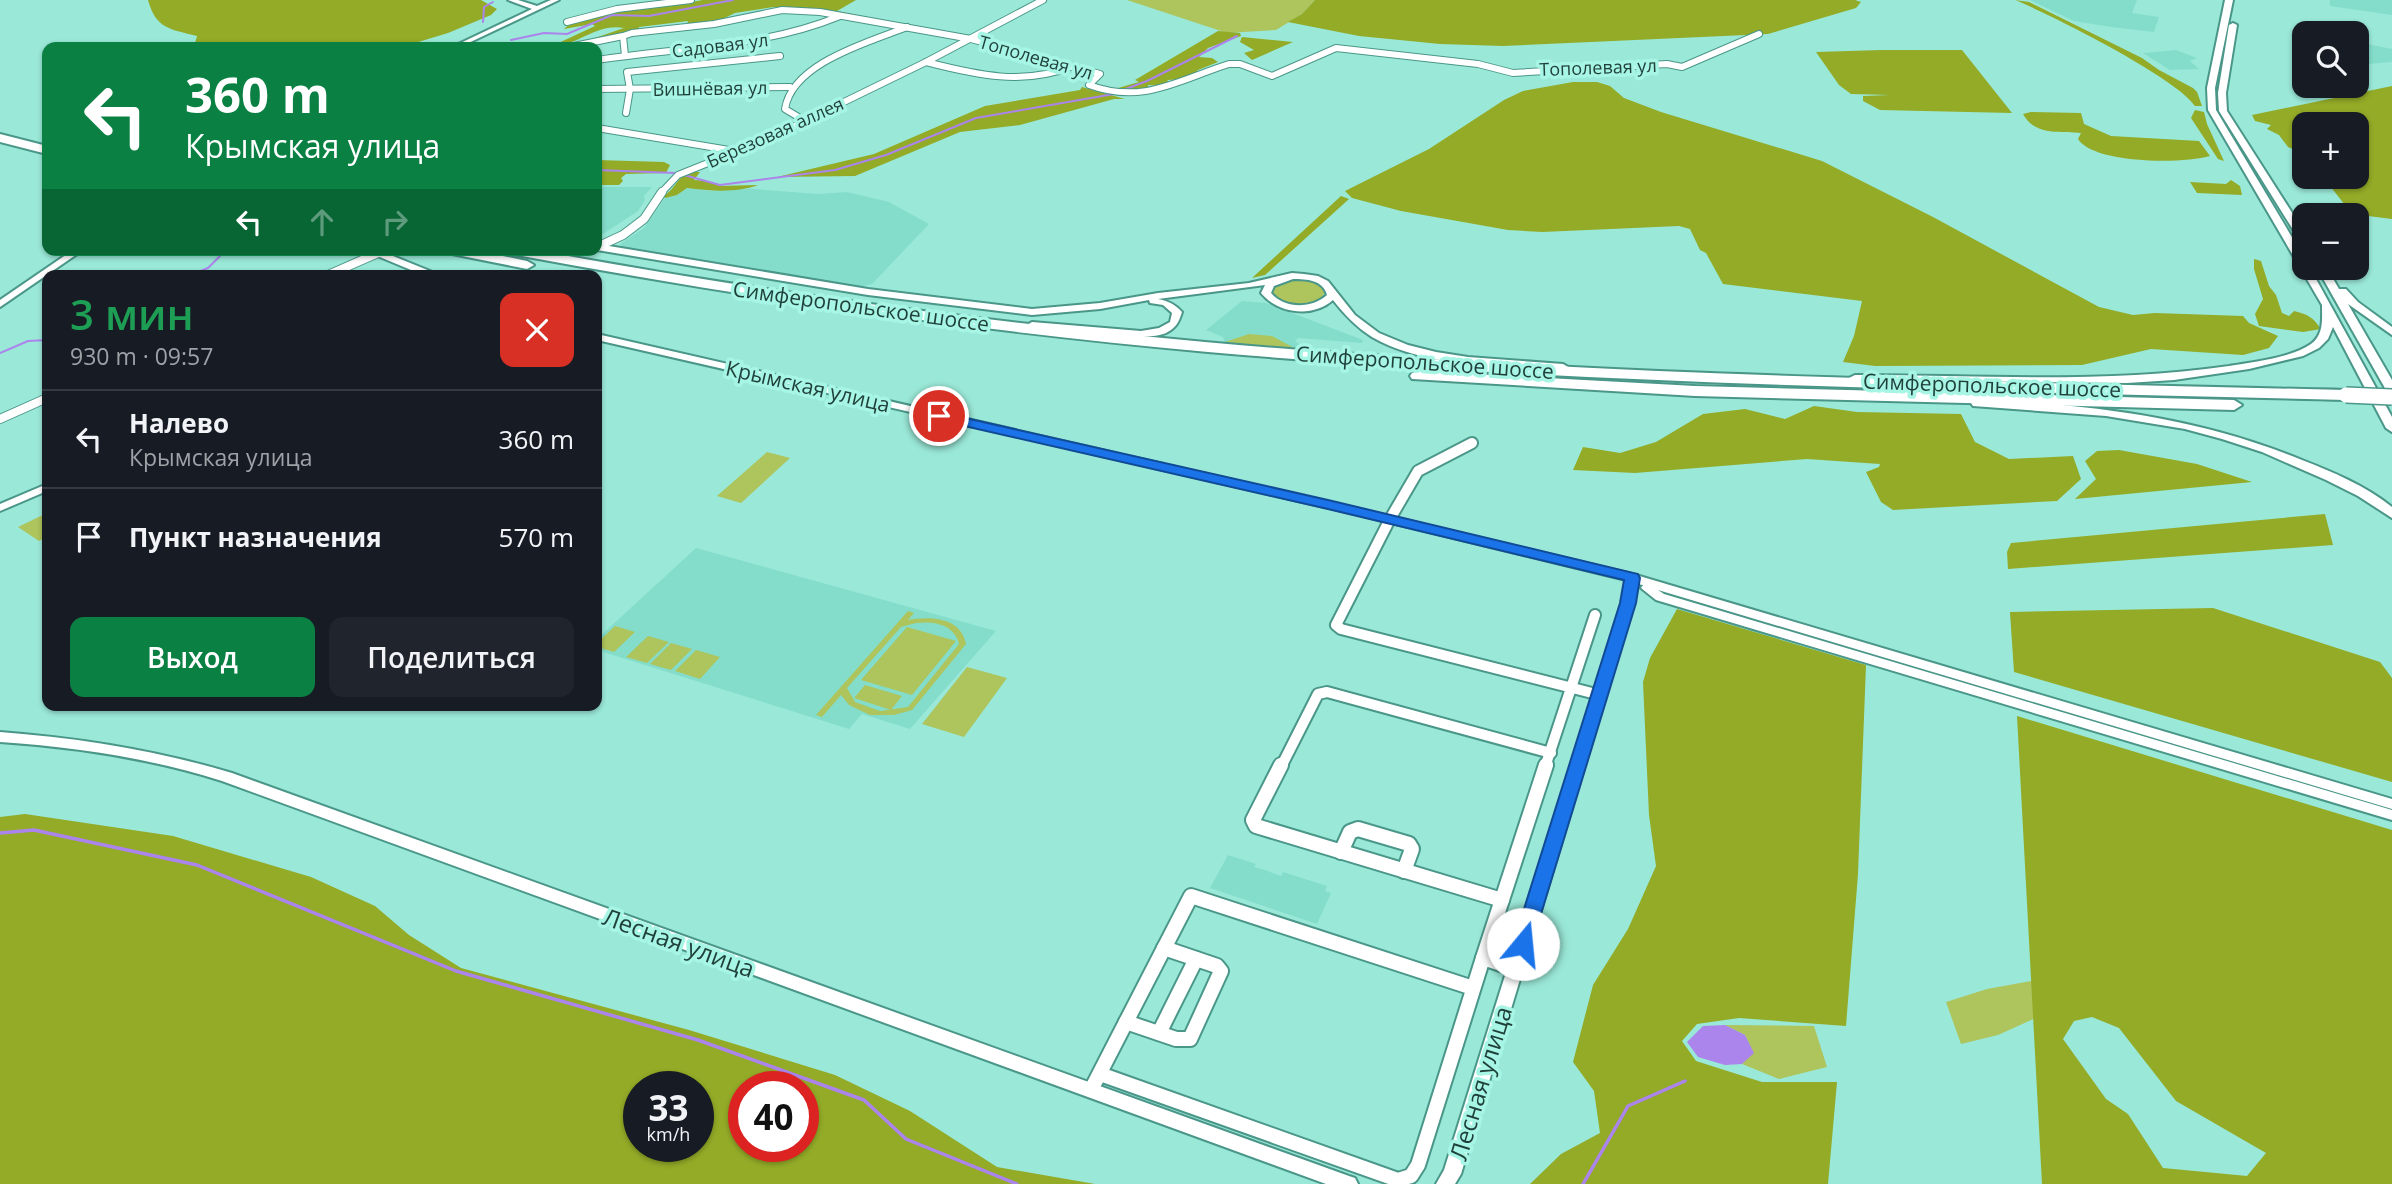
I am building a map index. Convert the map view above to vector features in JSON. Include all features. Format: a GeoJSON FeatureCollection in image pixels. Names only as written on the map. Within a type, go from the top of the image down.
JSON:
{"type":"FeatureCollection","features":[{"type":"Feature","properties":{"kind":"highway"},"geometry":{"type":"LineString","coordinates":[[0,127],[42,137]]}},
{"type":"Feature","properties":{"kind":"highway"},"geometry":{"type":"LineString","coordinates":[[0,138],[42,149]]}},
{"type":"Feature","properties":{"kind":"highway"},"geometry":{"type":"LineString","coordinates":[[482,256],[552,270]]}},
{"type":"Feature","properties":{"kind":"highway","name":"Симферопольское шоссе"},"geometry":{"type":"LineString","coordinates":[[546,256],[741,290],[982,323],[1305,355],[1665,376],[1769,386]]}},
{"type":"Feature","properties":{"kind":"highway","name":"Симферопольское шоссе"},"geometry":{"type":"LineString","coordinates":[[602,279],[863,320],[1202,359],[1450,379],[2349,402]]}},
{"type":"Feature","properties":{"kind":"highway"},"geometry":{"type":"LineString","coordinates":[[2349,402],[2392,397]]}},
{"type":"Feature","properties":{"kind":"highway"},"geometry":{"type":"LineString","coordinates":[[2349,402],[2392,410]]}},
{"type":"Feature","properties":{"kind":"main road"},"geometry":{"type":"LineString","coordinates":[[2230,0],[2211,89],[2210,105],[2213,114],[2327,305],[2392,428]]}},
{"type":"Feature","properties":{"kind":"main road"},"geometry":{"type":"LineString","coordinates":[[2238,0],[2222,93],[2223,111],[2292,220]]}},
{"type":"Feature","properties":{"kind":"main road"},"geometry":{"type":"LineString","coordinates":[[2329,280],[2392,390]]}},
{"type":"Feature","properties":{"kind":"main road"},"geometry":{"type":"LineString","coordinates":[[2332,280],[2354,304],[2392,332]]}},
{"type":"Feature","properties":{"kind":"main road"},"geometry":{"type":"LineString","coordinates":[[1769,386],[2174,377],[2249,366],[2299,354],[2322,339],[2328,327],[2327,305]]}},
{"type":"Feature","properties":{"kind":"main road"},"geometry":{"type":"LineString","coordinates":[[1769,386],[2047,406],[2146,416],[2200,427],[2289,458],[2339,480],[2392,514]]}},
{"type":"Feature","properties":{"kind":"street"},"geometry":{"type":"LineString","coordinates":[[511,0],[536,8]]}},
{"type":"Feature","properties":{"kind":"street"},"geometry":{"type":"LineString","coordinates":[[465,42],[556,0]]}},
{"type":"Feature","properties":{"kind":"street"},"geometry":{"type":"LineString","coordinates":[[567,22],[617,9],[691,0]]}},
{"type":"Feature","properties":{"kind":"street","name":"Березовая аллея"},"geometry":{"type":"LineString","coordinates":[[602,245],[623,235],[644,219],[657,197],[678,175],[738,152],[805,121],[926,62],[1043,0]]}},
{"type":"Feature","properties":{"kind":"street","name":"Тополевая ул"},"geometry":{"type":"LineString","coordinates":[[594,42],[714,24],[782,10],[839,16],[971,39],[1100,74],[1089,85],[1091,87],[1125,97],[1165,88],[1229,64],[1240,64],[1272,75],[1336,48],[1478,64],[1513,73],[1667,64],[1682,67],[1759,34]]}},
{"type":"Feature","properties":{"kind":"street","name":"Садовая ул"},"geometry":{"type":"LineString","coordinates":[[602,59],[769,40],[811,28],[839,16]]}},
{"type":"Feature","properties":{"kind":"street"},"geometry":{"type":"LineString","coordinates":[[456,42],[498,26]]}},
{"type":"Feature","properties":{"kind":"street"},"geometry":{"type":"LineString","coordinates":[[805,121],[785,109],[790,87],[806,73],[824,63],[907,27]]}},
{"type":"Feature","properties":{"kind":"street"},"geometry":{"type":"LineString","coordinates":[[623,36],[625,56]]}},
{"type":"Feature","properties":{"kind":"street","name":"Вишнёвая ул"},"geometry":{"type":"LineString","coordinates":[[630,89],[627,72],[780,56]]}},
{"type":"Feature","properties":{"kind":"street"},"geometry":{"type":"LineString","coordinates":[[926,62],[1013,80],[1054,74],[1073,66]]}},
{"type":"Feature","properties":{"kind":"street","name":"Вишнёвая ул"},"geometry":{"type":"LineString","coordinates":[[602,89],[790,87]]}},
{"type":"Feature","properties":{"kind":"street"},"geometry":{"type":"LineString","coordinates":[[626,113],[630,89]]}},
{"type":"Feature","properties":{"kind":"street"},"geometry":{"type":"LineString","coordinates":[[602,129],[738,152]]}},
{"type":"Feature","properties":{"kind":"street"},"geometry":{"type":"LineString","coordinates":[[602,248],[770,277],[999,309],[1052,312],[1249,286],[1292,276],[1311,277],[1325,283],[1346,312],[1369,331],[1389,342],[1421,353],[1665,376]]}},
{"type":"Feature","properties":{"kind":"street"},"geometry":{"type":"LineString","coordinates":[[54,270],[76,256]]}},
{"type":"Feature","properties":{"kind":"street"},"geometry":{"type":"LineString","coordinates":[[62,270],[78,256]]}},
{"type":"Feature","properties":{"kind":"street"},"geometry":{"type":"LineString","coordinates":[[340,270],[372,256]]}},
{"type":"Feature","properties":{"kind":"street"},"geometry":{"type":"LineString","coordinates":[[390,256],[421,270]]}},
{"type":"Feature","properties":{"kind":"street"},"geometry":{"type":"LineString","coordinates":[[0,304],[42,278]]}},
{"type":"Feature","properties":{"kind":"street"},"geometry":{"type":"LineString","coordinates":[[1276,280],[1266,288],[1266,293],[1274,302],[1289,307],[1316,306],[1329,300],[1332,292]]}},
{"type":"Feature","properties":{"kind":"street"},"geometry":{"type":"LineString","coordinates":[[0,312],[42,284]]}},
{"type":"Feature","properties":{"kind":"street"},"geometry":{"type":"LineString","coordinates":[[982,323],[1140,334],[1162,331],[1174,323],[1177,317],[1177,312],[1166,303],[1148,300],[1122,302]]}},
{"type":"Feature","properties":{"kind":"street","name":"Крымская улица"},"geometry":{"type":"LineString","coordinates":[[602,338],[1390,519],[1632,578],[2392,804]]}},
{"type":"Feature","properties":{"kind":"street"},"geometry":{"type":"LineString","coordinates":[[0,419],[42,400]]}},
{"type":"Feature","properties":{"kind":"street"},"geometry":{"type":"LineString","coordinates":[[1472,443],[1418,471],[1336,622],[1338,627],[1600,695]]}},
{"type":"Feature","properties":{"kind":"street"},"geometry":{"type":"LineString","coordinates":[[0,508],[42,489]]}},
{"type":"Feature","properties":{"kind":"street"},"geometry":{"type":"LineString","coordinates":[[1632,578],[1660,597],[2392,815]]}},
{"type":"Feature","properties":{"kind":"street","name":"Лесная улица"},"geometry":{"type":"LineString","coordinates":[[1446,1184],[1452,1174],[1600,695],[1628,603],[1632,578]]}},
{"type":"Feature","properties":{"kind":"street"},"geometry":{"type":"LineString","coordinates":[[1100,1074],[1398,1180],[1411,1176],[1418,1165],[1595,615]]}},
{"type":"Feature","properties":{"kind":"street"},"geometry":{"type":"LineString","coordinates":[[1502,900],[1256,826],[1253,820],[1318,694],[1327,692],[1550,753]]}},
{"type":"Feature","properties":{"kind":"street","name":"Лесная улица"},"geometry":{"type":"LineString","coordinates":[[0,737],[102,746],[188,764],[1349,1184]]}},
{"type":"Feature","properties":{"kind":"street"},"geometry":{"type":"LineString","coordinates":[[1341,852],[1350,832],[1358,829],[1409,844],[1412,849],[1404,871]]}},
{"type":"Feature","properties":{"kind":"street"},"geometry":{"type":"LineString","coordinates":[[1091,1090],[1191,896],[1474,988]]}},
{"type":"Feature","properties":{"kind":"street"},"geometry":{"type":"LineString","coordinates":[[1126,1022],[1184,1041],[1190,1039],[1221,975],[1217,966],[1164,948]]}},
{"type":"Feature","properties":{"kind":"street"},"geometry":{"type":"LineString","coordinates":[[1483,958],[1515,969]]}},
{"type":"Feature","properties":{"kind":"street"},"geometry":{"type":"LineString","coordinates":[[1158,1033],[1196,959]]}},
{"type":"Feature","properties":{"kind":"shaded area"},"geometry":{"type":"Polygon","coordinates":[[[2030,0],[2137,0],[2132,13],[2159,17],[2154,32],[2111,27],[2074,21],[2030,0]]]}},
{"type":"Feature","properties":{"kind":"shaded area"},"geometry":{"type":"Polygon","coordinates":[[[2330,0],[2392,0],[2392,15],[2330,6],[2330,0]]]}},
{"type":"Feature","properties":{"kind":"shaded area"},"geometry":{"type":"Polygon","coordinates":[[[2369,44],[2392,49],[2392,62],[2369,64],[2369,44]]]}},
{"type":"Feature","properties":{"kind":"shaded area"},"geometry":{"type":"Polygon","coordinates":[[[2176,50],[2197,58],[2190,61],[2199,69],[2170,70],[2143,53],[2176,50]]]}},
{"type":"Feature","properties":{"kind":"shaded area"},"geometry":{"type":"Polygon","coordinates":[[[602,187],[652,187],[644,196],[645,200],[638,211],[602,235],[602,187]]]}},
{"type":"Feature","properties":{"kind":"shaded area"},"geometry":{"type":"Polygon","coordinates":[[[687,188],[712,191],[741,188],[818,194],[847,192],[889,202],[929,224],[872,284],[860,287],[735,269],[624,248],[620,244],[644,228],[665,198],[677,195],[687,188]]]}},
{"type":"Feature","properties":{"kind":"shaded area"},"geometry":{"type":"Polygon","coordinates":[[[1242,301],[1266,303],[1363,340],[1362,343],[1298,338],[1295,341],[1301,345],[1296,349],[1225,343],[1223,337],[1206,330],[1242,301]]]}},
{"type":"Feature","properties":{"kind":"shaded area"},"geometry":{"type":"Polygon","coordinates":[[[696,548],[996,631],[910,729],[862,714],[849,729],[602,652],[602,634],[696,548]]]}},
{"type":"Feature","properties":{"kind":"shaded area"},"geometry":{"type":"Polygon","coordinates":[[[1228,855],[1281,876],[1283,872],[1327,886],[1325,891],[1331,893],[1317,924],[1210,888],[1228,855]]]}},
{"type":"Feature","properties":{"kind":"shaded area"},"geometry":{"type":"Polygon","coordinates":[[[1725,1025],[1745,1035],[1754,1053],[1742,1064],[1725,1065],[1698,1057],[1687,1042],[1703,1026],[1725,1025]]]}},
{"type":"Feature","properties":{"kind":"green space"},"geometry":{"type":"Polygon","coordinates":[[[148,0],[481,0],[497,9],[491,15],[418,42],[195,42],[197,36],[165,26],[151,10],[148,0]]]}},
{"type":"Feature","properties":{"kind":"green space"},"geometry":{"type":"Polygon","coordinates":[[[702,0],[856,0],[837,11],[960,35],[774,7],[735,13],[712,24],[687,24],[688,21],[639,27],[638,32],[592,39],[624,28],[614,27],[571,42],[561,42],[595,26],[592,24],[564,29],[588,18],[702,0]]]}},
{"type":"Feature","properties":{"kind":"green space"},"geometry":{"type":"Polygon","coordinates":[[[1127,0],[1315,0],[1302,14],[1276,30],[1227,33],[1127,0]]]}},
{"type":"Feature","properties":{"kind":"green space"},"geometry":{"type":"Polygon","coordinates":[[[1315,0],[1861,2],[1856,8],[1768,34],[1503,46],[1440,44],[1359,36],[1288,22],[1302,14],[1315,0]]]}},
{"type":"Feature","properties":{"kind":"green space"},"geometry":{"type":"Polygon","coordinates":[[[2015,0],[2029,2],[2142,58],[2193,88],[2202,106],[2195,106],[2184,94],[2164,80],[2111,48],[2015,0]]]}},
{"type":"Feature","properties":{"kind":"green space"},"geometry":{"type":"Polygon","coordinates":[[[1218,31],[1240,33],[1241,36],[1208,48],[1199,57],[1212,58],[1218,62],[1198,70],[1196,72],[1199,74],[1188,79],[1167,80],[1171,84],[1168,86],[1148,85],[1149,90],[1111,90],[1139,82],[1135,80],[1218,31]]]}},
{"type":"Feature","properties":{"kind":"green space"},"geometry":{"type":"Polygon","coordinates":[[[1242,37],[1293,42],[1252,60],[1244,53],[1254,50],[1240,42],[1242,37]]]}},
{"type":"Feature","properties":{"kind":"green space"},"geometry":{"type":"Polygon","coordinates":[[[1962,50],[2012,113],[1880,110],[1863,101],[1863,96],[1890,95],[1851,94],[1839,85],[1816,52],[1962,50]]]}},
{"type":"Feature","properties":{"kind":"green space"},"geometry":{"type":"Polygon","coordinates":[[[1573,82],[1597,82],[1610,86],[1624,98],[1661,112],[1822,161],[1933,217],[2099,307],[2133,315],[2155,313],[2243,316],[2249,323],[2278,336],[2269,348],[2243,355],[2151,349],[2082,365],[1875,366],[1843,362],[1854,336],[1862,301],[1723,284],[1706,253],[1700,250],[1690,229],[1679,226],[1542,232],[1508,230],[1401,211],[1352,198],[1345,191],[1429,149],[1504,100],[1523,91],[1573,82]]]}},
{"type":"Feature","properties":{"kind":"green space"},"geometry":{"type":"Polygon","coordinates":[[[2392,86],[2392,219],[2369,216],[2369,203],[2343,203],[2332,189],[2369,189],[2369,112],[2292,112],[2292,149],[2279,135],[2267,129],[2271,125],[2255,121],[2252,115],[2334,98],[2369,98],[2369,91],[2392,86]]]}},
{"type":"Feature","properties":{"kind":"green space"},"geometry":{"type":"Polygon","coordinates":[[[1082,87],[1125,99],[1114,99],[1020,125],[960,132],[855,176],[777,177],[874,154],[985,106],[1080,90],[1082,87]]]}},
{"type":"Feature","properties":{"kind":"green space"},"geometry":{"type":"Polygon","coordinates":[[[2195,110],[2204,112],[2224,161],[2218,159],[2191,118],[2195,110]]]}},
{"type":"Feature","properties":{"kind":"green space"},"geometry":{"type":"Polygon","coordinates":[[[2081,113],[2084,124],[2111,136],[2199,141],[2210,156],[2160,161],[2101,153],[2087,147],[2078,139],[2081,133],[2048,131],[2034,126],[2023,114],[2081,113]]]}},
{"type":"Feature","properties":{"kind":"green space"},"geometry":{"type":"Polygon","coordinates":[[[602,160],[664,162],[670,165],[666,173],[626,174],[619,185],[602,185],[602,160]]]}},
{"type":"Feature","properties":{"kind":"green space"},"geometry":{"type":"Polygon","coordinates":[[[690,172],[700,172],[694,180],[709,181],[720,186],[758,185],[732,190],[687,188],[677,195],[665,198],[663,196],[690,172]]]}},
{"type":"Feature","properties":{"kind":"green space"},"geometry":{"type":"Polygon","coordinates":[[[2231,180],[2240,186],[2242,195],[2197,193],[2190,182],[2226,184],[2231,180]]]}},
{"type":"Feature","properties":{"kind":"green space"},"geometry":{"type":"Polygon","coordinates":[[[1341,196],[1349,199],[1265,275],[1252,278],[1341,196]]]}},
{"type":"Feature","properties":{"kind":"green space"},"geometry":{"type":"Polygon","coordinates":[[[2254,259],[2261,261],[2282,313],[2289,316],[2294,311],[2306,315],[2321,329],[2303,332],[2259,326],[2255,314],[2263,299],[2254,269],[2254,259]]]}},
{"type":"Feature","properties":{"kind":"green space"},"geometry":{"type":"Polygon","coordinates":[[[1293,279],[1319,284],[1325,291],[1316,302],[1301,305],[1285,302],[1272,295],[1271,289],[1275,284],[1293,279]]]}},
{"type":"Feature","properties":{"kind":"green space"},"geometry":{"type":"Polygon","coordinates":[[[1249,334],[1272,336],[1296,349],[1225,342],[1249,334]]]}},
{"type":"Feature","properties":{"kind":"green space"},"geometry":{"type":"Polygon","coordinates":[[[1814,406],[1857,412],[1961,414],[1975,442],[2009,459],[2073,456],[2081,479],[2057,501],[1893,510],[1881,502],[1866,472],[1879,467],[1880,464],[1807,459],[1635,473],[1573,470],[1583,447],[1620,453],[1656,442],[1703,414],[1745,409],[1785,419],[1814,406]]]}},
{"type":"Feature","properties":{"kind":"green space"},"geometry":{"type":"Polygon","coordinates":[[[2119,450],[2197,464],[2252,482],[2075,499],[2096,479],[2085,461],[2097,451],[2119,450]]]}},
{"type":"Feature","properties":{"kind":"green space"},"geometry":{"type":"Polygon","coordinates":[[[767,452],[790,458],[741,503],[717,496],[767,452]]]}},
{"type":"Feature","properties":{"kind":"green space"},"geometry":{"type":"Polygon","coordinates":[[[2325,514],[2333,545],[2008,569],[2007,552],[2011,543],[2325,514]]]}},
{"type":"Feature","properties":{"kind":"green space"},"geometry":{"type":"Polygon","coordinates":[[[42,515],[42,540],[39,541],[18,527],[42,515]]]}},
{"type":"Feature","properties":{"kind":"green space"},"geometry":{"type":"Polygon","coordinates":[[[2213,608],[2380,662],[2392,678],[2392,782],[2014,672],[2010,612],[2213,608]]]}},
{"type":"Feature","properties":{"kind":"green space"},"geometry":{"type":"Polygon","coordinates":[[[1677,609],[1866,665],[1858,874],[1846,1026],[1739,1018],[1697,1024],[1682,1041],[1696,1061],[1762,1082],[1837,1082],[1828,1184],[1530,1184],[1561,1154],[1600,1133],[1594,1091],[1573,1062],[1593,985],[1628,929],[1656,866],[1649,815],[1643,682],[1650,658],[1677,609]]]}},
{"type":"Feature","properties":{"kind":"green space"},"geometry":{"type":"Polygon","coordinates":[[[908,611],[914,613],[908,620],[943,620],[958,628],[963,635],[966,644],[912,710],[894,715],[870,715],[849,705],[841,695],[822,717],[816,715],[908,611]],[[936,623],[901,627],[847,688],[855,702],[880,711],[908,707],[959,644],[948,628],[936,623]]]}},
{"type":"Feature","properties":{"kind":"green space"},"geometry":{"type":"Polygon","coordinates":[[[615,626],[635,632],[614,652],[602,648],[602,638],[615,626]]]}},
{"type":"Feature","properties":{"kind":"green space"},"geometry":{"type":"Polygon","coordinates":[[[907,627],[956,641],[912,695],[861,680],[907,627]]]}},
{"type":"Feature","properties":{"kind":"green space"},"geometry":{"type":"Polygon","coordinates":[[[648,636],[669,642],[647,663],[626,657],[648,636]]]}},
{"type":"Feature","properties":{"kind":"green space"},"geometry":{"type":"Polygon","coordinates":[[[671,643],[692,649],[671,670],[650,664],[671,643]]]}},
{"type":"Feature","properties":{"kind":"green space"},"geometry":{"type":"Polygon","coordinates":[[[696,650],[720,657],[700,679],[675,671],[696,650]]]}},
{"type":"Feature","properties":{"kind":"green space"},"geometry":{"type":"Polygon","coordinates":[[[967,667],[1007,678],[964,737],[922,724],[967,667]]]}},
{"type":"Feature","properties":{"kind":"green space"},"geometry":{"type":"Polygon","coordinates":[[[865,685],[902,696],[891,710],[854,698],[865,685]]]}},
{"type":"Feature","properties":{"kind":"green space"},"geometry":{"type":"Polygon","coordinates":[[[2017,716],[2392,830],[2392,1184],[2042,1184],[2017,716]],[[2092,1017],[2074,1021],[2063,1039],[2106,1099],[2128,1114],[2163,1168],[2247,1176],[2266,1153],[2176,1101],[2119,1028],[2092,1017]]]}},
{"type":"Feature","properties":{"kind":"green space"},"geometry":{"type":"Polygon","coordinates":[[[25,814],[173,836],[311,877],[375,906],[409,935],[461,968],[689,1030],[835,1075],[910,1111],[997,1167],[1095,1184],[0,1184],[0,817],[25,814]]]}},
{"type":"Feature","properties":{"kind":"green space"},"geometry":{"type":"Polygon","coordinates":[[[2058,976],[2058,1008],[1998,1035],[1961,1044],[1946,1002],[1987,989],[2058,976]]]}},
{"type":"Feature","properties":{"kind":"green space"},"geometry":{"type":"Polygon","coordinates":[[[1725,1025],[1814,1026],[1827,1067],[1779,1079],[1742,1064],[1753,1052],[1745,1035],[1725,1025]]]}},
{"type":"Feature","properties":{"kind":"waterway"},"geometry":{"type":"LineString","coordinates":[[511,40],[544,33],[567,34],[612,15],[649,16],[733,0]]}},
{"type":"Feature","properties":{"kind":"waterway"},"geometry":{"type":"LineString","coordinates":[[483,22],[484,7],[493,2]]}},
{"type":"Feature","properties":{"kind":"waterway"},"geometry":{"type":"LineString","coordinates":[[1123,90],[1147,81],[1237,36]]}},
{"type":"Feature","properties":{"kind":"waterway"},"geometry":{"type":"LineString","coordinates":[[684,175],[720,185],[835,170],[886,155],[976,118],[1114,94]]}},
{"type":"Feature","properties":{"kind":"waterway"},"geometry":{"type":"LineString","coordinates":[[602,170],[675,173]]}},
{"type":"Feature","properties":{"kind":"waterway"},"geometry":{"type":"LineString","coordinates":[[203,270],[220,256]]}},
{"type":"Feature","properties":{"kind":"waterway"},"geometry":{"type":"LineString","coordinates":[[0,353],[28,341],[42,340]]}},
{"type":"Feature","properties":{"kind":"waterway"},"geometry":{"type":"LineString","coordinates":[[0,833],[34,830],[197,865],[456,971],[698,1040],[864,1100],[906,1139],[1017,1184]]}},
{"type":"Feature","properties":{"kind":"waterway"},"geometry":{"type":"LineString","coordinates":[[1583,1184],[1628,1106],[1685,1081]]}},
{"type":"Feature","properties":{"kind":"route"},"geometry":{"type":"LineString","coordinates":[[939,416],[1328,504],[1632,578],[1628,603],[1523,944]]}}]}
